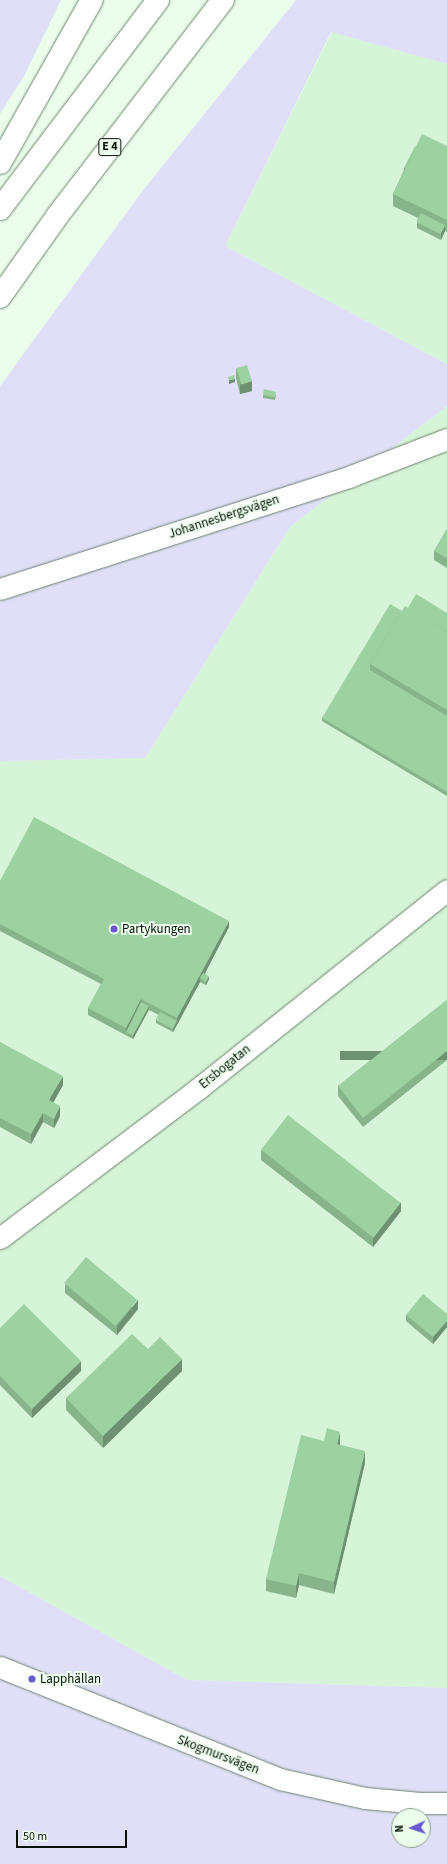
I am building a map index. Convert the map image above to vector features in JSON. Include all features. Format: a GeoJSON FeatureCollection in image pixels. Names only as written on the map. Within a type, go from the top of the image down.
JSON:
{"type":"FeatureCollection","features":[{"type":"Feature","properties":{"kind":"highway"},"geometry":{"type":"LineString","coordinates":[[0,162],[92,0]]}},
{"type":"Feature","properties":{"kind":"highway"},"geometry":{"type":"LineString","coordinates":[[0,209],[158,0]]}},
{"type":"Feature","properties":{"kind":"highway","name":"E 4"},"geometry":{"type":"LineString","coordinates":[[0,297],[58,215],[223,0]]}},
{"type":"Feature","properties":{"kind":"street","name":"Johannesbergsvägen"},"geometry":{"type":"LineString","coordinates":[[0,589],[351,476],[447,439]]}},
{"type":"Feature","properties":{"kind":"street","name":"Ersbogatan"},"geometry":{"type":"LineString","coordinates":[[0,1238],[199,1088],[447,890]]}},
{"type":"Feature","properties":{"kind":"street","name":"Skogmursvägen"},"geometry":{"type":"LineString","coordinates":[[0,1668],[280,1779],[365,1798],[420,1803],[447,1803]]}},
{"type":"Feature","properties":{"kind":"shaded area"},"geometry":{"type":"Polygon","coordinates":[[[0,0],[61,0],[24,76],[0,114],[0,0]]]}},
{"type":"Feature","properties":{"kind":"shaded area"},"geometry":{"type":"Polygon","coordinates":[[[296,0],[447,0],[447,64],[331,32],[225,246],[447,364],[447,406],[290,527],[145,758],[0,761],[0,386],[144,189],[296,0]]]}},
{"type":"Feature","properties":{"kind":"shaded area"},"geometry":{"type":"Polygon","coordinates":[[[332,32],[447,64],[447,364],[225,246],[332,32]]]}},
{"type":"Feature","properties":{"kind":"shaded area"},"geometry":{"type":"Polygon","coordinates":[[[447,406],[447,1688],[187,1680],[0,1576],[0,761],[145,758],[290,527],[447,406]]]}},
{"type":"Feature","properties":{"kind":"shaded area"},"geometry":{"type":"Polygon","coordinates":[[[0,1576],[187,1680],[447,1688],[447,1864],[0,1864],[0,1576]]]}},
{"type":"Feature","properties":{"kind":"building"},"geometry":{"type":"Polygon","coordinates":[[[422,134],[447,146],[447,220],[393,194],[422,134]]]}},
{"type":"Feature","properties":{"kind":"building"},"geometry":{"type":"Polygon","coordinates":[[[415,146],[416,147],[404,168],[415,146]]]}},
{"type":"Feature","properties":{"kind":"building"},"geometry":{"type":"Polygon","coordinates":[[[421,213],[445,225],[441,234],[416,222],[421,213]]]}},
{"type":"Feature","properties":{"kind":"building"},"geometry":{"type":"Polygon","coordinates":[[[247,365],[252,381],[241,384],[236,368],[247,365]]]}},
{"type":"Feature","properties":{"kind":"building"},"geometry":{"type":"Polygon","coordinates":[[[234,375],[235,379],[229,380],[228,377],[234,375]]]}},
{"type":"Feature","properties":{"kind":"building"},"geometry":{"type":"Polygon","coordinates":[[[264,389],[276,392],[275,397],[263,395],[264,389]]]}},
{"type":"Feature","properties":{"kind":"building"},"geometry":{"type":"Polygon","coordinates":[[[447,529],[447,558],[434,551],[447,529]]]}},
{"type":"Feature","properties":{"kind":"building"},"geometry":{"type":"Polygon","coordinates":[[[416,594],[447,613],[447,631],[408,608],[416,594]]]}},
{"type":"Feature","properties":{"kind":"building"},"geometry":{"type":"Polygon","coordinates":[[[390,604],[402,611],[370,664],[370,670],[447,716],[447,792],[322,718],[390,604]]]}},
{"type":"Feature","properties":{"kind":"building"},"geometry":{"type":"Polygon","coordinates":[[[405,606],[447,631],[447,710],[370,664],[405,606]]]}},
{"type":"Feature","properties":{"kind":"building","name":"Partykungen"},"geometry":{"type":"Polygon","coordinates":[[[34,817],[229,921],[177,1018],[141,999],[126,1028],[88,1008],[104,979],[0,924],[0,881],[34,817]]]}},
{"type":"Feature","properties":{"kind":"building"},"geometry":{"type":"Polygon","coordinates":[[[203,973],[209,976],[206,982],[200,978],[203,973]]]}},
{"type":"Feature","properties":{"kind":"building"},"geometry":{"type":"Polygon","coordinates":[[[447,1000],[447,1051],[363,1118],[338,1086],[447,1000]]]}},
{"type":"Feature","properties":{"kind":"building"},"geometry":{"type":"Polygon","coordinates":[[[141,1002],[149,1006],[133,1035],[126,1032],[141,1002]]]}},
{"type":"Feature","properties":{"kind":"building"},"geometry":{"type":"Polygon","coordinates":[[[160,1012],[177,1021],[173,1029],[156,1020],[160,1012]]]}},
{"type":"Feature","properties":{"kind":"building"},"geometry":{"type":"Polygon","coordinates":[[[0,1042],[63,1076],[49,1100],[60,1106],[54,1119],[43,1113],[31,1134],[0,1118],[0,1042]]]}},
{"type":"Feature","properties":{"kind":"building"},"geometry":{"type":"Polygon","coordinates":[[[288,1115],[401,1203],[374,1238],[261,1150],[288,1115]]]}},
{"type":"Feature","properties":{"kind":"building"},"geometry":{"type":"Polygon","coordinates":[[[86,1257],[137,1300],[115,1326],[64,1283],[86,1257]]]}},
{"type":"Feature","properties":{"kind":"building"},"geometry":{"type":"Polygon","coordinates":[[[423,1294],[447,1314],[447,1321],[433,1337],[406,1315],[423,1294]]]}},
{"type":"Feature","properties":{"kind":"building"},"geometry":{"type":"Polygon","coordinates":[[[24,1304],[81,1361],[32,1409],[0,1376],[0,1328],[24,1304]]]}},
{"type":"Feature","properties":{"kind":"building"},"geometry":{"type":"Polygon","coordinates":[[[132,1334],[148,1349],[160,1337],[182,1359],[103,1436],[66,1398],[132,1334]]]}},
{"type":"Feature","properties":{"kind":"building"},"geometry":{"type":"Polygon","coordinates":[[[327,1428],[340,1432],[337,1444],[365,1451],[334,1582],[299,1573],[296,1586],[266,1579],[301,1435],[324,1441],[327,1428]]]}},
{"type":"Feature","properties":{"kind":"place","name":"Partykungen"},"geometry":{"type":"Point","coordinates":[114,929]}},
{"type":"Feature","properties":{"kind":"place","name":"Lapphällan"},"geometry":{"type":"Point","coordinates":[32,1679]}}]}
